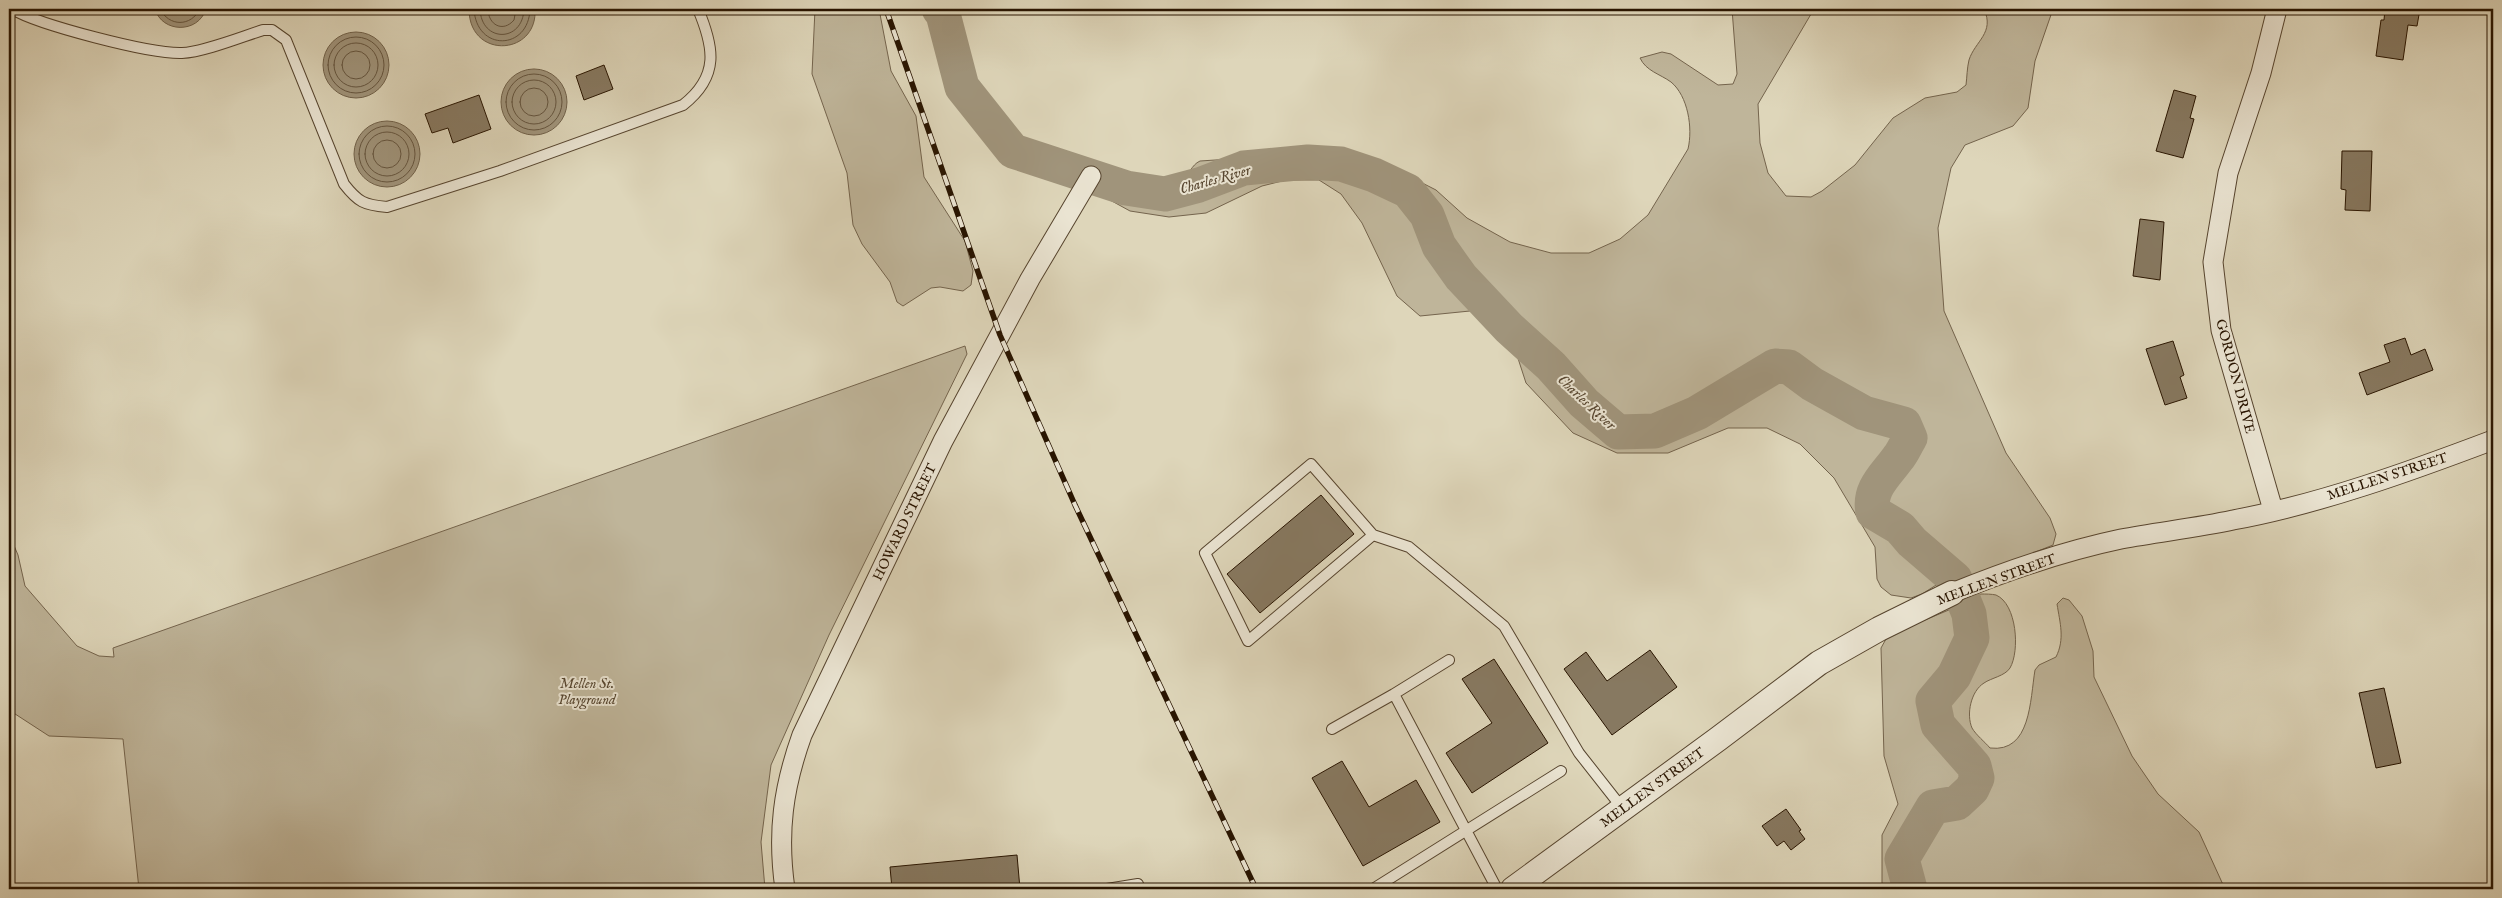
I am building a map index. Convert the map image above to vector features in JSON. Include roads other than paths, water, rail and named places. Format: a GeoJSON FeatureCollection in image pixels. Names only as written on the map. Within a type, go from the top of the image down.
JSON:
{"type":"FeatureCollection","features":[{"type":"Feature","properties":{"kind":"street","name":"GORDON DRIVE"},"geometry":{"type":"LineString","coordinates":[[2273,510],[2221,330],[2214,262],[2228,173],[2261,73],[2277,9]]}},
{"type":"Feature","properties":{"kind":"street","name":"HOWARD STREET"},"geometry":{"type":"LineString","coordinates":[[785,889],[780,832],[790,770],[802,735],[947,433],[1030,279],[1091,176]]}},
{"type":"Feature","properties":{"kind":"street","name":"MELLEN STREET"},"geometry":{"type":"LineString","coordinates":[[1514,889],[1819,663],[1879,628],[1960,590],[2043,560],[2120,540],[2234,520],[2273,510],[2392,476],[2493,440]]}},
{"type":"Feature","properties":{"kind":"lane"},"geometry":{"type":"LineString","coordinates":[[12,9],[21,14],[78,32],[166,52],[184,52],[263,30],[272,30],[286,40],[293,54],[344,184],[357,200],[372,206],[387,207],[500,171],[683,105],[695,96],[706,79],[712,58],[710,37],[698,9]]}},
{"type":"Feature","properties":{"kind":"lane"},"geometry":{"type":"LineString","coordinates":[[1373,535],[1248,641],[1205,553],[1311,464],[1373,535],[1409,547],[1504,626],[1579,753],[1623,809]]}},
{"type":"Feature","properties":{"kind":"lane"},"geometry":{"type":"LineString","coordinates":[[1332,729],[1450,660]]}},
{"type":"Feature","properties":{"kind":"lane"},"geometry":{"type":"LineString","coordinates":[[1394,694],[1497,889]]}},
{"type":"Feature","properties":{"kind":"lane"},"geometry":{"type":"LineString","coordinates":[[1372,889],[1561,771]]}},
{"type":"Feature","properties":{"kind":"lane"},"geometry":{"type":"LineString","coordinates":[[1106,889],[1138,884],[1138,889]]}},
{"type":"Feature","properties":{"kind":"water"},"geometry":{"type":"Polygon","coordinates":[[[155,9],[206,9],[196,23],[180,27],[165,23],[155,9]]]}},
{"type":"Feature","properties":{"kind":"water"},"geometry":{"type":"Polygon","coordinates":[[[469,9],[535,9],[533,25],[526,36],[515,43],[503,46],[491,44],[480,37],[472,26],[469,9]]]}},
{"type":"Feature","properties":{"kind":"water"},"geometry":{"type":"Polygon","coordinates":[[[356,32],[369,35],[379,42],[386,52],[389,65],[386,78],[379,88],[369,95],[356,98],[343,95],[333,88],[326,78],[323,65],[326,52],[333,42],[343,35],[356,32]]]}},
{"type":"Feature","properties":{"kind":"water"},"geometry":{"type":"Polygon","coordinates":[[[534,69],[547,72],[557,79],[564,89],[567,102],[564,115],[557,125],[547,132],[534,135],[521,132],[511,125],[504,115],[501,102],[504,89],[511,79],[521,72],[534,69]]]}},
{"type":"Feature","properties":{"kind":"water"},"geometry":{"type":"Polygon","coordinates":[[[387,121],[400,124],[410,131],[417,141],[420,154],[417,167],[410,177],[400,184],[387,187],[374,184],[364,177],[357,167],[354,154],[357,141],[364,131],[374,124],[387,121]]]}},
{"type":"Feature","properties":{"kind":"waterway","name":"Charles River"},"geometry":{"type":"LineString","coordinates":[[939,9],[943,14],[962,87],[1013,151],[1126,188],[1165,194],[1199,185],[1244,168],[1308,162],[1341,164],[1374,175],[1408,191],[1427,215],[1439,246],[1461,277],[1509,328],[1551,366],[1584,403],[1618,432],[1655,431],[1697,413],[1775,366],[1789,367],[1812,384],[1864,413],[1904,424],[1910,438],[1900,456],[1879,483],[1873,496],[1873,512],[1900,528],[1912,542],[1955,579],[1969,614],[1972,638],[1954,676],[1933,701],[1938,725],[1974,766],[1977,778],[1972,789],[1957,803],[1933,807],[1902,859],[1910,889]]}},
{"type":"Feature","properties":{"kind":"railway"},"geometry":{"type":"LineString","coordinates":[[886,9],[1000,335],[1075,505],[1256,889]]}},
{"type":"Feature","properties":{"kind":"park label","name":"Mellen St. Playground"},"geometry":{"type":"Point","coordinates":[587,692]}}]}
